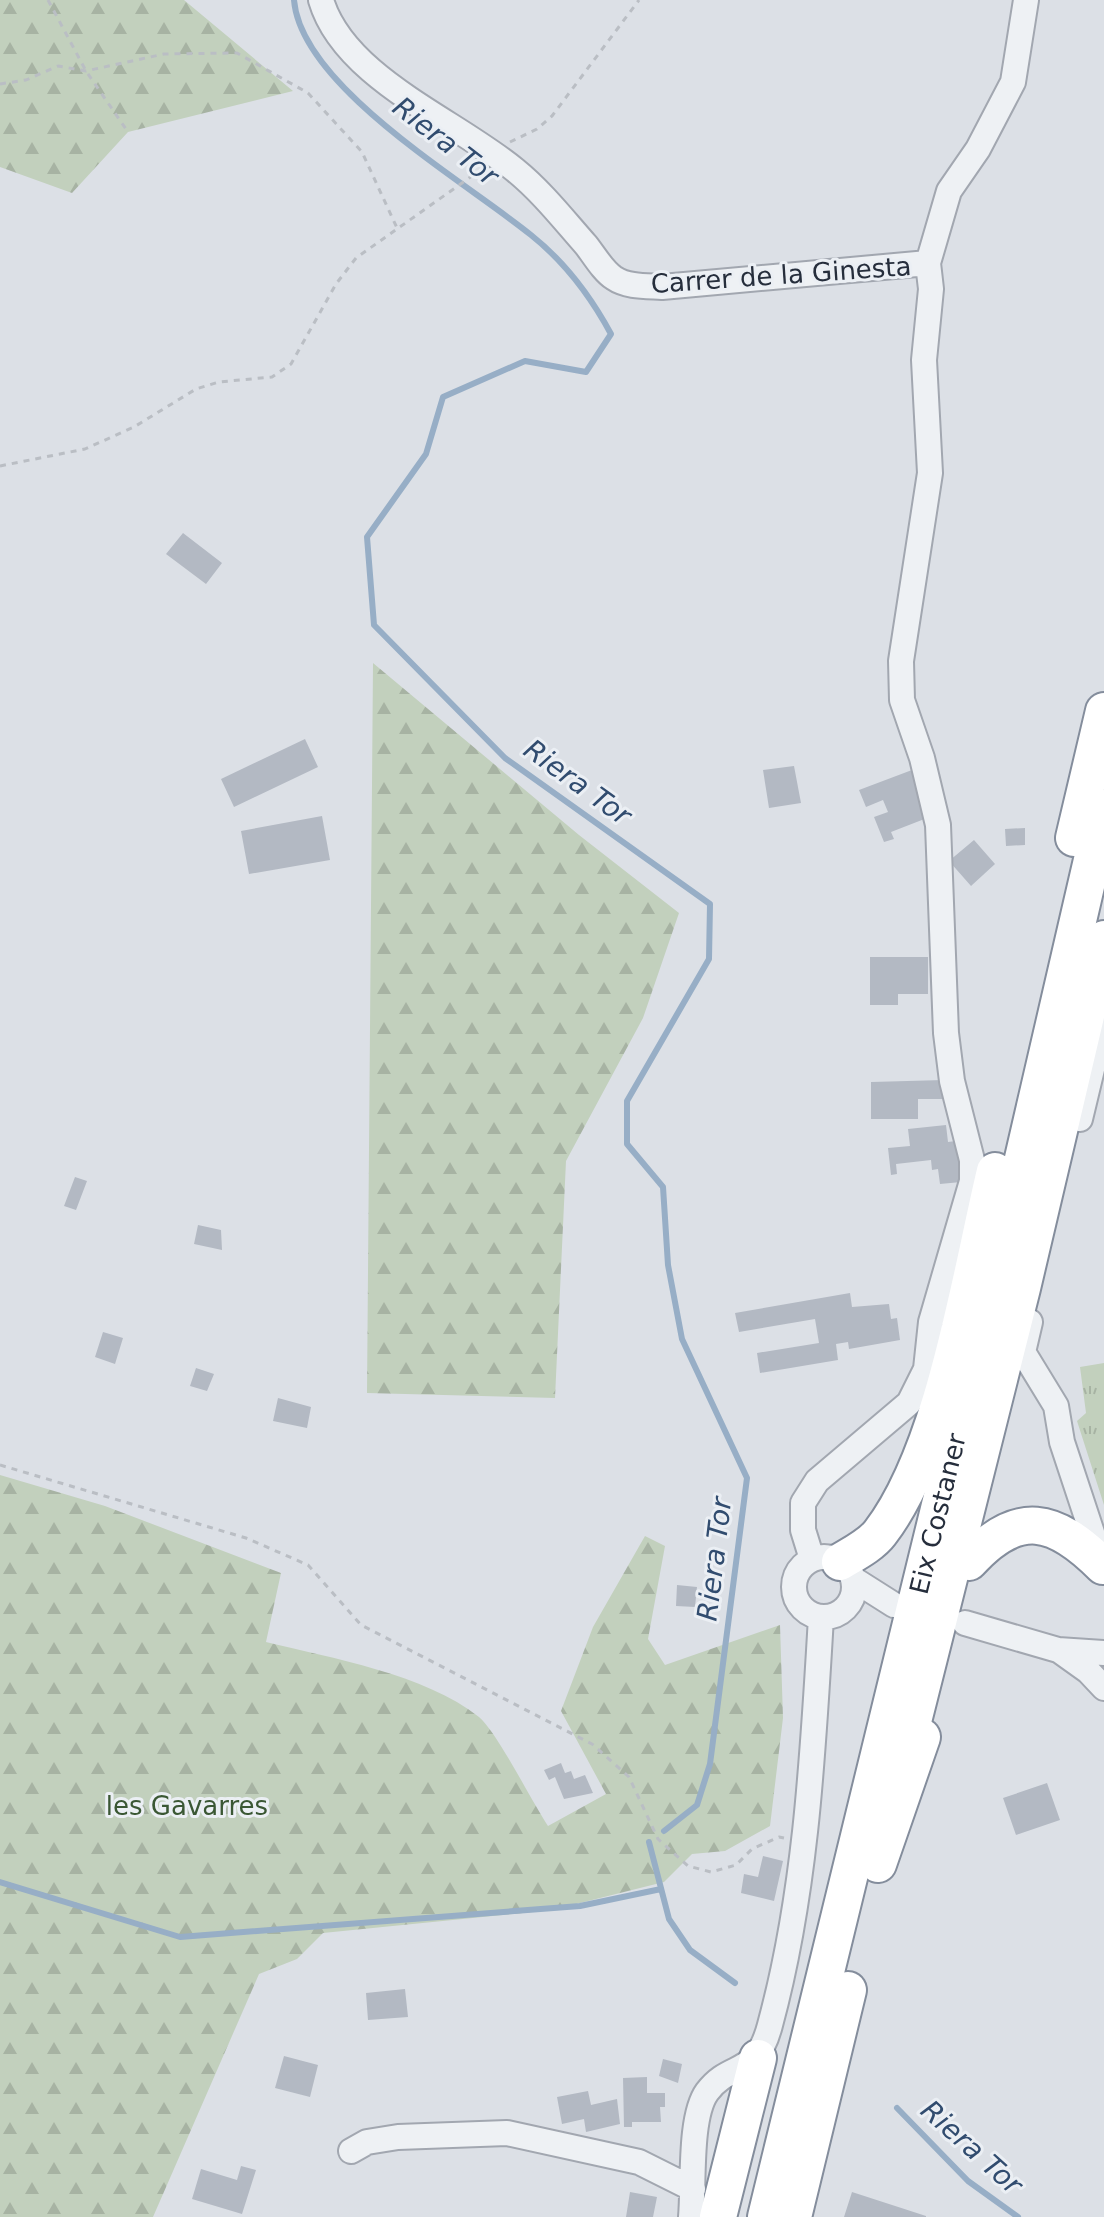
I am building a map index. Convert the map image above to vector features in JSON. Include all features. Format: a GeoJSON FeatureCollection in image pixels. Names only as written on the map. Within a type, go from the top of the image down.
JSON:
{"type":"FeatureCollection","features":[{"type":"Feature","properties":{"kind":"highway"},"geometry":{"type":"LineString","coordinates":[[835,1567],[879,1536],[903,1497],[944,1387],[1104,711]]}},
{"type":"Feature","properties":{"kind":"highway","name":"Eix Costaner"},"geometry":{"type":"LineString","coordinates":[[766,2217],[987,1315],[1104,808]]}},
{"type":"Feature","properties":{"kind":"highway"},"geometry":{"type":"LineString","coordinates":[[793,2217],[1022,1288],[1104,939]]}},
{"type":"Feature","properties":{"kind":"highway"},"geometry":{"type":"LineString","coordinates":[[878,1864],[928,1719],[1023,1352]]}},
{"type":"Feature","properties":{"kind":"highway"},"geometry":{"type":"LineString","coordinates":[[969,1562],[986,1543],[1004,1532],[1038,1525],[1071,1536],[1103,1568]]}},
{"type":"Feature","properties":{"kind":"highway"},"geometry":{"type":"LineString","coordinates":[[718,2217],[758,2058]]}},
{"type":"Feature","properties":{"kind":"street","name":"Carrer de la Ginesta"},"geometry":{"type":"LineString","coordinates":[[321,0],[327,19],[347,48],[374,73],[491,154],[544,197],[614,278],[636,285],[662,287],[928,263]]}},
{"type":"Feature","properties":{"kind":"street"},"geometry":{"type":"LineString","coordinates":[[847,1607],[894,1605],[835,1567],[797,1573],[794,1593],[802,1608],[821,1617],[838,1614],[852,1598],[835,1567],[803,1530],[803,1503],[817,1481],[909,1403],[926,1369],[931,1322],[972,1181],[972,1160],[952,1081],[946,1033],[938,825],[922,758],[902,700],[901,661],[930,473],[924,360],[931,289],[928,263],[949,191],[978,149],[1013,82],[1026,0]]}},
{"type":"Feature","properties":{"kind":"street"},"geometry":{"type":"LineString","coordinates":[[1103,1568],[1062,1442],[1056,1406],[1023,1352],[1104,1019]]}},
{"type":"Feature","properties":{"kind":"street"},"geometry":{"type":"LineString","coordinates":[[691,2217],[698,2108],[707,2091],[758,2058],[770,2027],[804,1842],[821,1617]]}},
{"type":"Feature","properties":{"kind":"street"},"geometry":{"type":"LineString","coordinates":[[965,1623],[1058,1650],[1104,1653]]}},
{"type":"Feature","properties":{"kind":"street"},"geometry":{"type":"LineString","coordinates":[[1058,1650],[1088,1671],[1104,1688]]}},
{"type":"Feature","properties":{"kind":"street"},"geometry":{"type":"LineString","coordinates":[[707,2091],[721,2089],[737,2094],[744,2108]]}},
{"type":"Feature","properties":{"kind":"street"},"geometry":{"type":"LineString","coordinates":[[351,2151],[367,2142],[398,2137],[507,2133],[639,2162],[693,2189]]}},
{"type":"Feature","properties":{"kind":"path"},"geometry":{"type":"LineString","coordinates":[[48,0],[86,71],[128,132]]}},
{"type":"Feature","properties":{"kind":"path"},"geometry":{"type":"LineString","coordinates":[[0,466],[85,449],[134,427],[196,389],[219,382],[272,377],[291,364],[336,284],[356,258],[491,154],[537,129],[552,116],[639,0]]}},
{"type":"Feature","properties":{"kind":"path"},"geometry":{"type":"LineString","coordinates":[[0,84],[26,80],[58,66],[86,71],[164,54],[237,53],[308,93],[362,152],[397,228]]}},
{"type":"Feature","properties":{"kind":"path"},"geometry":{"type":"LineString","coordinates":[[0,1465],[246,1538],[308,1565],[361,1625],[592,1744],[629,1777],[658,1839],[688,1866],[711,1872],[736,1865],[752,1849],[779,1837],[804,1842]]}},
{"type":"Feature","properties":{"kind":"green space"},"geometry":{"type":"Polygon","coordinates":[[[0,0],[184,0],[293,91],[128,132],[72,193],[0,167],[0,0]]]}},
{"type":"Feature","properties":{"kind":"green space"},"geometry":{"type":"Polygon","coordinates":[[[373,663],[579,835],[679,913],[643,1018],[566,1161],[555,1398],[367,1393],[373,663]]]}},
{"type":"Feature","properties":{"kind":"green space"},"geometry":{"type":"Polygon","coordinates":[[[1104,1363],[1104,1505],[1077,1421],[1086,1413],[1080,1367],[1104,1363]]]}},
{"type":"Feature","properties":{"kind":"green space","name":"les Gavarres"},"geometry":{"type":"Polygon","coordinates":[[[0,1475],[105,1506],[281,1573],[266,1642],[377,1669],[432,1689],[457,1702],[486,1725],[548,1826],[606,1794],[561,1711],[593,1627],[645,1536],[665,1546],[648,1639],[665,1665],[780,1625],[783,1718],[770,1826],[725,1851],[692,1854],[664,1882],[552,1910],[323,1933],[297,1959],[259,1974],[153,2217],[0,2217],[0,1475]]]}},
{"type":"Feature","properties":{"kind":"building"},"geometry":{"type":"Polygon","coordinates":[[[183,533],[222,563],[206,584],[166,554],[183,533]]]}},
{"type":"Feature","properties":{"kind":"building"},"geometry":{"type":"Polygon","coordinates":[[[305,739],[318,767],[234,807],[221,779],[305,739]]]}},
{"type":"Feature","properties":{"kind":"building"},"geometry":{"type":"Polygon","coordinates":[[[794,766],[801,803],[769,808],[763,770],[794,766]]]}},
{"type":"Feature","properties":{"kind":"building"},"geometry":{"type":"Polygon","coordinates":[[[912,770],[927,818],[891,832],[894,839],[884,842],[874,817],[888,812],[883,800],[866,807],[859,790],[912,770]]]}},
{"type":"Feature","properties":{"kind":"building"},"geometry":{"type":"Polygon","coordinates":[[[322,816],[330,860],[249,874],[241,831],[322,816]]]}},
{"type":"Feature","properties":{"kind":"building"},"geometry":{"type":"Polygon","coordinates":[[[1025,828],[1025,845],[1006,846],[1005,829],[1025,828]]]}},
{"type":"Feature","properties":{"kind":"building"},"geometry":{"type":"Polygon","coordinates":[[[974,840],[995,864],[971,886],[949,861],[974,840]]]}},
{"type":"Feature","properties":{"kind":"building"},"geometry":{"type":"Polygon","coordinates":[[[870,957],[928,957],[928,994],[898,994],[898,1005],[870,1005],[870,957]]]}},
{"type":"Feature","properties":{"kind":"building"},"geometry":{"type":"Polygon","coordinates":[[[944,1080],[944,1099],[918,1099],[918,1119],[871,1119],[871,1082],[944,1080]]]}},
{"type":"Feature","properties":{"kind":"building"},"geometry":{"type":"Polygon","coordinates":[[[946,1125],[948,1142],[956,1141],[961,1182],[940,1184],[938,1169],[932,1170],[931,1160],[896,1164],[897,1174],[891,1175],[888,1148],[910,1146],[908,1129],[946,1125]]]}},
{"type":"Feature","properties":{"kind":"building"},"geometry":{"type":"Polygon","coordinates":[[[75,1177],[87,1181],[76,1210],[64,1206],[75,1177]]]}},
{"type":"Feature","properties":{"kind":"building"},"geometry":{"type":"Polygon","coordinates":[[[198,1225],[221,1230],[222,1250],[194,1244],[198,1225]]]}},
{"type":"Feature","properties":{"kind":"building"},"geometry":{"type":"Polygon","coordinates":[[[850,1293],[852,1307],[889,1304],[891,1319],[897,1318],[900,1340],[849,1349],[848,1342],[836,1344],[838,1360],[760,1373],[757,1353],[819,1343],[815,1319],[739,1332],[735,1313],[850,1293]]]}},
{"type":"Feature","properties":{"kind":"building"},"geometry":{"type":"Polygon","coordinates":[[[103,1332],[123,1338],[115,1364],[95,1357],[103,1332]]]}},
{"type":"Feature","properties":{"kind":"building"},"geometry":{"type":"Polygon","coordinates":[[[196,1368],[214,1374],[207,1391],[190,1386],[196,1368]]]}},
{"type":"Feature","properties":{"kind":"building"},"geometry":{"type":"Polygon","coordinates":[[[278,1398],[311,1407],[307,1428],[273,1421],[278,1398]]]}},
{"type":"Feature","properties":{"kind":"building"},"geometry":{"type":"Polygon","coordinates":[[[677,1585],[697,1587],[695,1607],[676,1606],[677,1585]]]}},
{"type":"Feature","properties":{"kind":"building"},"geometry":{"type":"Polygon","coordinates":[[[561,1763],[565,1773],[571,1771],[574,1779],[585,1775],[593,1793],[564,1799],[555,1777],[549,1780],[544,1770],[561,1763]]]}},
{"type":"Feature","properties":{"kind":"building"},"geometry":{"type":"Polygon","coordinates":[[[1047,1783],[1060,1820],[1016,1835],[1003,1798],[1047,1783]]]}},
{"type":"Feature","properties":{"kind":"building"},"geometry":{"type":"Polygon","coordinates":[[[763,1856],[783,1861],[774,1901],[741,1893],[744,1874],[758,1877],[763,1856]]]}},
{"type":"Feature","properties":{"kind":"building"},"geometry":{"type":"Polygon","coordinates":[[[405,1989],[408,2017],[368,2020],[366,1993],[405,1989]]]}},
{"type":"Feature","properties":{"kind":"building"},"geometry":{"type":"Polygon","coordinates":[[[284,2056],[318,2065],[310,2097],[275,2088],[284,2056]]]}},
{"type":"Feature","properties":{"kind":"building"},"geometry":{"type":"Polygon","coordinates":[[[663,2059],[682,2064],[678,2083],[659,2076],[663,2059]]]}},
{"type":"Feature","properties":{"kind":"building"},"geometry":{"type":"Polygon","coordinates":[[[647,2077],[647,2093],[665,2093],[665,2107],[660,2107],[661,2122],[632,2122],[632,2127],[624,2127],[623,2078],[647,2077]]]}},
{"type":"Feature","properties":{"kind":"building"},"geometry":{"type":"Polygon","coordinates":[[[588,2091],[591,2105],[617,2099],[620,2124],[586,2132],[584,2119],[562,2124],[557,2097],[588,2091]]]}},
{"type":"Feature","properties":{"kind":"building"},"geometry":{"type":"Polygon","coordinates":[[[241,2166],[256,2170],[242,2214],[192,2199],[201,2169],[237,2180],[241,2166]]]}},
{"type":"Feature","properties":{"kind":"building"},"geometry":{"type":"Polygon","coordinates":[[[630,2192],[657,2197],[653,2217],[626,2217],[630,2192]]]}},
{"type":"Feature","properties":{"kind":"building"},"geometry":{"type":"Polygon","coordinates":[[[852,2192],[926,2216],[926,2217],[844,2217],[852,2192]]]}},
{"type":"Feature","properties":{"kind":"waterway","name":"Riera Tor"},"geometry":{"type":"LineString","coordinates":[[294,0],[304,33],[325,66],[355,99],[429,160],[543,245],[576,281],[611,334],[586,372],[525,361],[443,397],[426,454],[367,537],[374,625],[505,758],[710,904],[709,959],[627,1101],[627,1144],[663,1187],[668,1265],[682,1339],[747,1478],[710,1764],[697,1805],[664,1831]]}},
{"type":"Feature","properties":{"kind":"waterway","name":"Riera Tor"},"geometry":{"type":"LineString","coordinates":[[649,1842],[669,1919],[690,1950],[735,1983]]}},
{"type":"Feature","properties":{"kind":"waterway"},"geometry":{"type":"LineString","coordinates":[[0,1882],[180,1937],[580,1906],[661,1889]]}},
{"type":"Feature","properties":{"kind":"waterway","name":"Riera Tor"},"geometry":{"type":"LineString","coordinates":[[897,2108],[968,2181],[1018,2217]]}}]}
